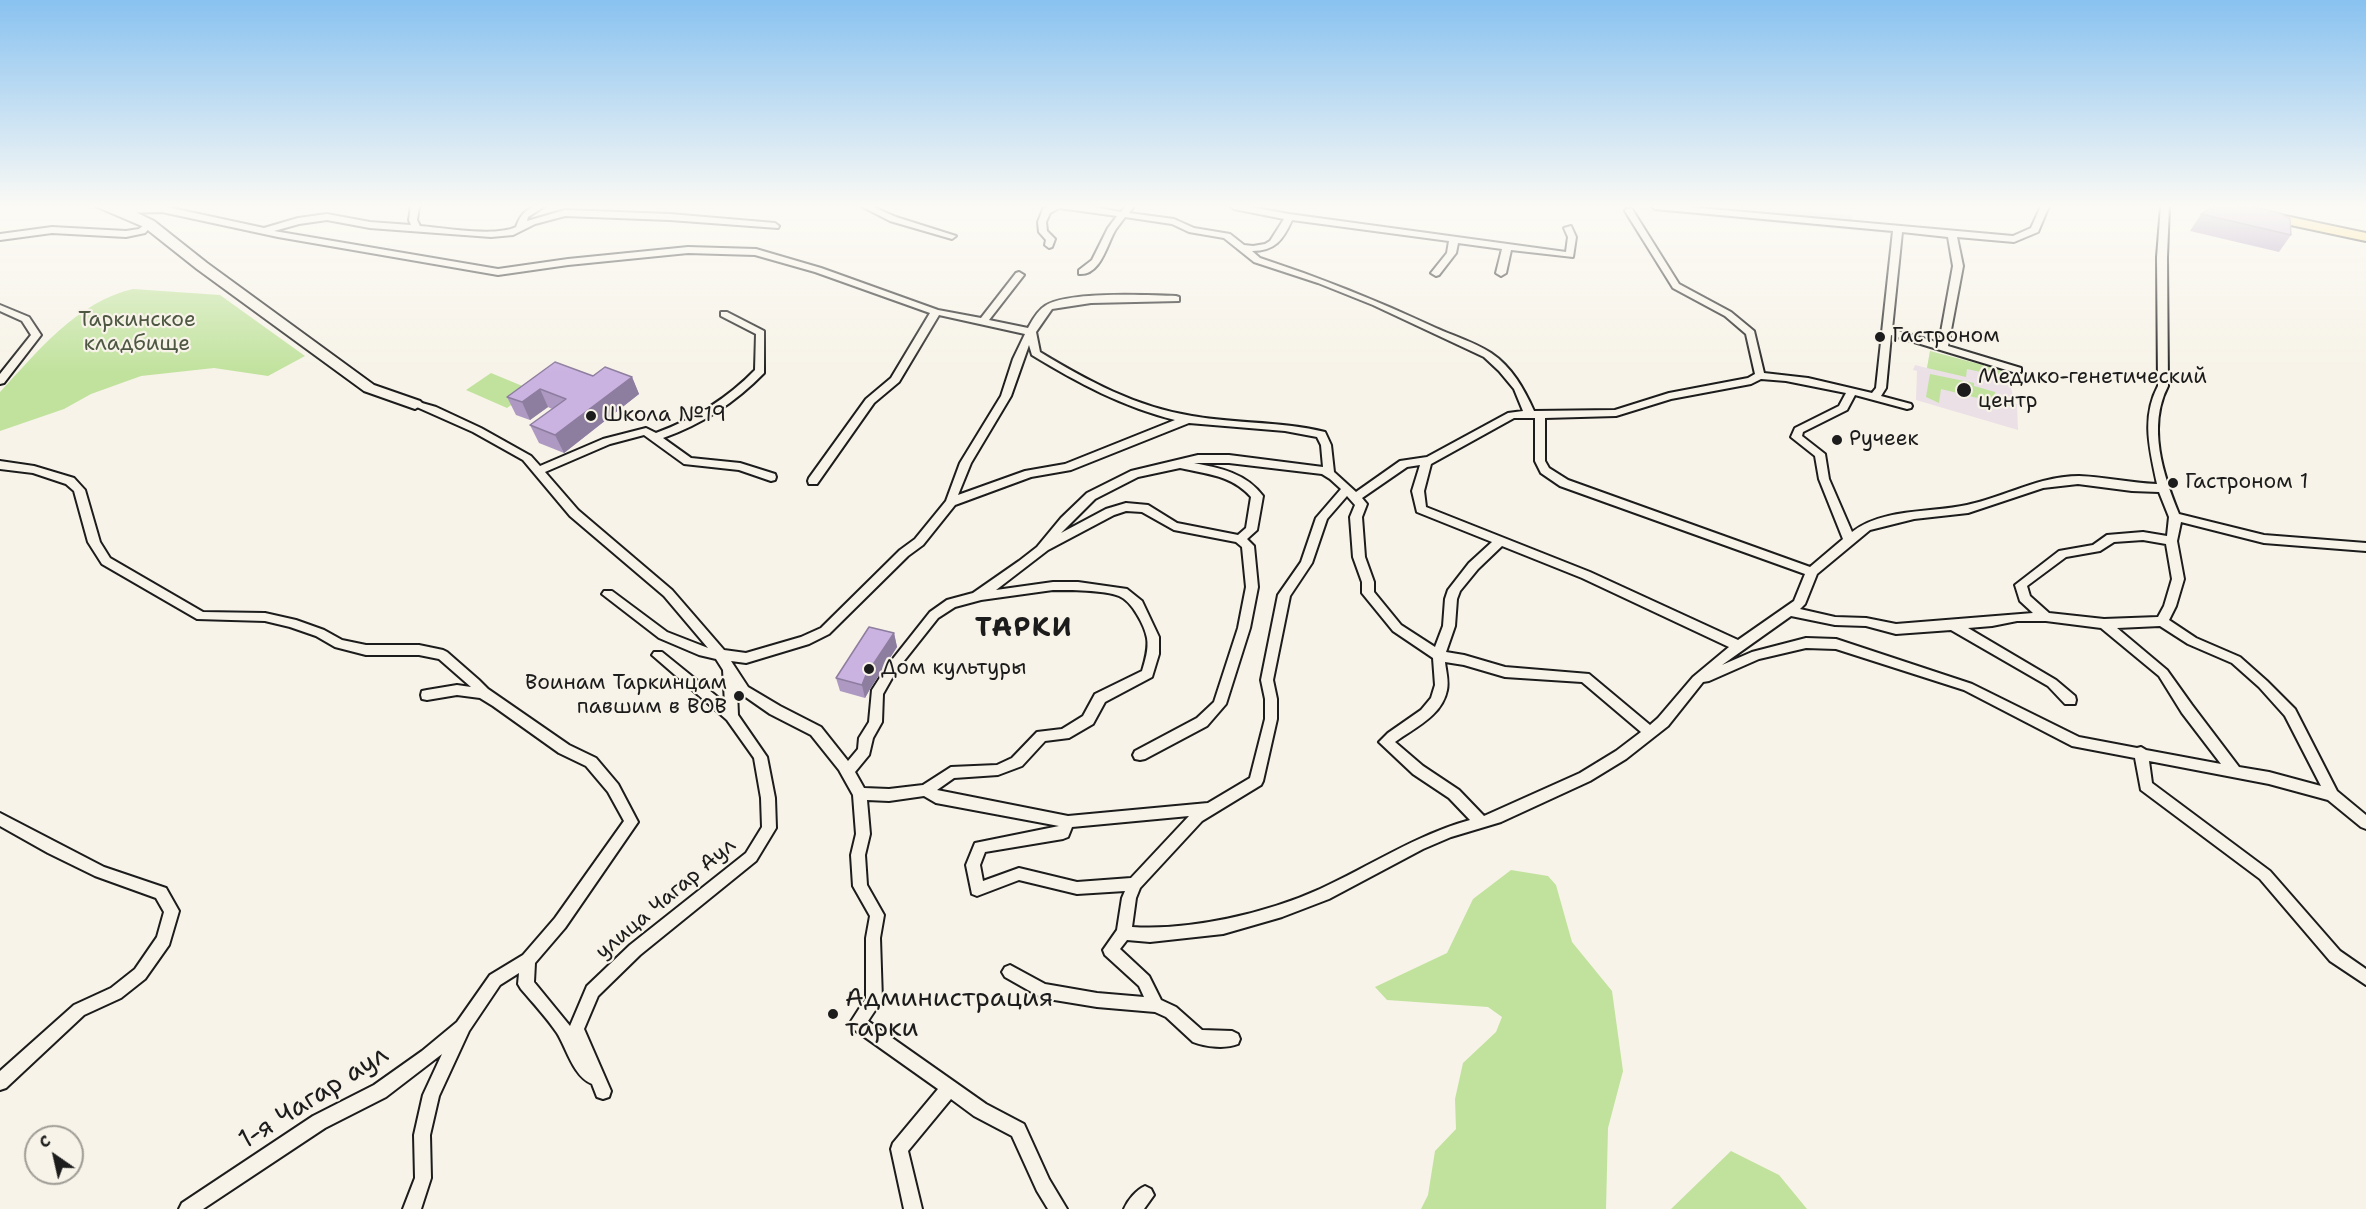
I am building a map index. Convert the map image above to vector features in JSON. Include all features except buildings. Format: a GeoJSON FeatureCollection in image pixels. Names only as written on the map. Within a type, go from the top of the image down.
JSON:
{"type":"FeatureCollection","features":[{"type":"Feature","properties":{"kind":"street"},"geometry":{"type":"LineString","coordinates":[[199,262],[369,388],[432,409],[527,458],[574,513],[668,593],[720,654],[743,690],[816,731],[847,772],[860,794],[863,834],[858,855],[860,886],[877,915],[873,938],[874,1000],[858,1023],[980,1110],[1018,1130],[1043,1185],[1058,1209]]}},
{"type":"Feature","properties":{"kind":"street"},"geometry":{"type":"LineString","coordinates":[[448,262],[498,272],[564,262]]}},
{"type":"Feature","properties":{"kind":"street"},"geometry":{"type":"LineString","coordinates":[[792,262],[936,312],[1032,332]]}},
{"type":"Feature","properties":{"kind":"street"},"geometry":{"type":"LineString","coordinates":[[1082,272],[1094,262]]}},
{"type":"Feature","properties":{"kind":"street"},"geometry":{"type":"LineString","coordinates":[[1265,262],[1321,280],[1487,355],[1519,388],[1535,415],[1540,461],[1545,470],[1564,483],[1812,572]]}},
{"type":"Feature","properties":{"kind":"street"},"geometry":{"type":"LineString","coordinates":[[1436,273],[1444,262]]}},
{"type":"Feature","properties":{"kind":"street"},"geometry":{"type":"LineString","coordinates":[[1501,273],[1504,262]]}},
{"type":"Feature","properties":{"kind":"street"},"geometry":{"type":"LineString","coordinates":[[1661,262],[1676,286],[1728,314],[1751,333],[1760,376]]}},
{"type":"Feature","properties":{"kind":"street"},"geometry":{"type":"LineString","coordinates":[[1875,397],[1881,387],[1895,262]]}},
{"type":"Feature","properties":{"kind":"street"},"geometry":{"type":"LineString","coordinates":[[1943,348],[1957,262]]}},
{"type":"Feature","properties":{"kind":"street"},"geometry":{"type":"LineString","coordinates":[[2162,262],[2163,386],[2156,399],[2152,425],[2163,488],[2175,517],[2175,530],[2171,541],[2178,579],[2170,606],[2162,621]]}},
{"type":"Feature","properties":{"kind":"street"},"geometry":{"type":"LineString","coordinates":[[982,323],[1019,275]]}},
{"type":"Feature","properties":{"kind":"street"},"geometry":{"type":"LineString","coordinates":[[608,594],[663,635],[702,652],[746,658],[805,641],[825,631],[903,553],[919,542],[951,502],[953,489],[985,427],[1005,398],[1020,353],[1043,312],[1051,306],[1076,301],[1176,299]]}},
{"type":"Feature","properties":{"kind":"street"},"geometry":{"type":"LineString","coordinates":[[0,308],[26,319],[36,335],[0,381]]}},
{"type":"Feature","properties":{"kind":"street"},"geometry":{"type":"LineString","coordinates":[[813,481],[870,401],[896,380],[936,312]]}},
{"type":"Feature","properties":{"kind":"street"},"geometry":{"type":"LineString","coordinates":[[656,437],[699,421],[737,394],[760,371],[761,333],[724,314]]}},
{"type":"Feature","properties":{"kind":"street"},"geometry":{"type":"LineString","coordinates":[[1888,331],[2017,370]]}},
{"type":"Feature","properties":{"kind":"street"},"geometry":{"type":"LineString","coordinates":[[1032,332],[1035,353],[1106,395],[1188,419],[1301,429],[1321,434],[1326,445],[1329,473]]}},
{"type":"Feature","properties":{"kind":"street"},"geometry":{"type":"LineString","coordinates":[[1739,646],[1586,575],[1421,509],[1418,491],[1426,462],[1512,415],[1616,413],[1669,396],[1751,381],[1760,376],[1779,377],[1907,406]]}},
{"type":"Feature","properties":{"kind":"street"},"geometry":{"type":"LineString","coordinates":[[1849,540],[1824,479],[1820,454],[1796,437],[1799,430],[1843,408],[1852,392]]}},
{"type":"Feature","properties":{"kind":"street"},"geometry":{"type":"LineString","coordinates":[[951,502],[1029,474],[1067,467],[1188,419]]}},
{"type":"Feature","properties":{"kind":"street"},"geometry":{"type":"LineString","coordinates":[[539,471],[638,431],[646,430],[688,461],[740,467],[771,477]]}},
{"type":"Feature","properties":{"kind":"street"},"geometry":{"type":"LineString","coordinates":[[1041,550],[1065,521],[1091,496],[1136,474],[1198,459],[1229,459],[1329,473],[1360,504],[1356,516],[1359,557],[1368,582],[1368,593],[1397,628],[1438,656],[1464,660],[1505,672],[1585,677],[1650,732]]}},
{"type":"Feature","properties":{"kind":"street"},"geometry":{"type":"LineString","coordinates":[[1156,1005],[1144,981],[1110,950],[1124,933],[1129,898],[1135,884],[1197,817],[1257,781],[1271,719],[1271,699],[1267,680],[1284,596],[1306,563],[1322,518],[1351,493],[1404,464],[1430,460]]}},
{"type":"Feature","properties":{"kind":"street"},"geometry":{"type":"LineString","coordinates":[[1179,464],[1223,473],[1247,483],[1257,496],[1251,530],[1240,539]]}},
{"type":"Feature","properties":{"kind":"street"},"geometry":{"type":"LineString","coordinates":[[0,465],[34,470],[70,481],[79,490],[94,542],[106,561],[201,616],[265,617],[292,623],[348,646],[366,650],[419,650],[443,655],[483,693],[533,725],[564,749],[591,762],[614,788],[631,822],[560,923],[528,960],[495,980],[463,1026],[431,1095],[422,1135],[423,1178],[412,1209]]}},
{"type":"Feature","properties":{"kind":"street"},"geometry":{"type":"LineString","coordinates":[[1124,933],[1150,935],[1223,927],[1282,910],[1324,894],[1418,844],[1448,832],[1482,823],[1585,777],[1622,755],[1663,722],[1697,680],[1739,646],[1799,604],[1812,572],[1866,527],[1884,521],[1968,509],[2042,484],[2078,480],[2132,487],[2163,488]]}},
{"type":"Feature","properties":{"kind":"street"},"geometry":{"type":"LineString","coordinates":[[977,597],[1041,550],[1110,512],[1126,507],[1144,508],[1174,526],[1240,539],[1248,546],[1252,587],[1244,628],[1220,704],[1202,722],[1140,755]]}},
{"type":"Feature","properties":{"kind":"street"},"geometry":{"type":"LineString","coordinates":[[2175,517],[2264,539],[2366,547]]}},
{"type":"Feature","properties":{"kind":"street"},"geometry":{"type":"LineString","coordinates":[[2046,617],[2024,598],[2021,585],[2063,554],[2096,548],[2111,538],[2143,536],[2171,541]]}},
{"type":"Feature","properties":{"kind":"street"},"geometry":{"type":"LineString","coordinates":[[1482,823],[1454,794],[1418,770],[1386,742],[1400,729],[1420,718],[1437,700],[1443,677],[1438,656],[1452,615],[1452,594],[1467,573],[1495,544],[1501,541]]}},
{"type":"Feature","properties":{"kind":"street"},"geometry":{"type":"LineString","coordinates":[[847,772],[864,751],[866,738],[875,722],[877,694],[892,668],[934,615],[951,603],[1053,586],[1078,586],[1123,592],[1138,604],[1153,637],[1153,654],[1148,674],[1100,698],[1088,720],[1064,734],[1042,736],[1017,762],[998,770],[951,773],[926,790],[889,795],[860,794]]}},
{"type":"Feature","properties":{"kind":"street"},"geometry":{"type":"LineString","coordinates":[[1788,611],[1835,621],[1866,622],[1896,629],[1992,622],[2017,617],[2046,617],[2104,624],[2162,621],[2192,641],[2236,660],[2263,684],[2290,713],[2332,795],[2366,823]]}},
{"type":"Feature","properties":{"kind":"street"},"geometry":{"type":"LineString","coordinates":[[2104,624],[2163,673],[2187,710],[2235,772]]}},
{"type":"Feature","properties":{"kind":"street"},"geometry":{"type":"LineString","coordinates":[[1953,625],[2052,682],[2070,700]]}},
{"type":"Feature","properties":{"kind":"street"},"geometry":{"type":"LineString","coordinates":[[1697,680],[1756,655],[1806,643],[1836,644],[1968,687],[2077,742],[2141,752],[2269,778],[2332,795]]}},
{"type":"Feature","properties":{"kind":"street","name":"улица Чагар Аул"},"geometry":{"type":"LineString","coordinates":[[528,960],[526,984],[562,1027],[578,1058],[603,1091],[576,1029],[592,991],[635,950],[751,857],[769,828],[768,798],[760,757],[732,717],[658,655]]}},
{"type":"Feature","properties":{"kind":"street"},"geometry":{"type":"LineString","coordinates":[[729,667],[732,717]]}},
{"type":"Feature","properties":{"kind":"street"},"geometry":{"type":"LineString","coordinates":[[427,695],[457,690],[483,693]]}},
{"type":"Feature","properties":{"kind":"street"},"geometry":{"type":"LineString","coordinates":[[2141,752],[2146,786],[2265,874],[2335,956],[2366,978]]}},
{"type":"Feature","properties":{"kind":"street"},"geometry":{"type":"LineString","coordinates":[[926,790],[936,797],[1068,822],[1211,809]]}},
{"type":"Feature","properties":{"kind":"street"},"geometry":{"type":"LineString","coordinates":[[0,819],[99,872],[161,893],[172,911],[164,940],[140,974],[116,993],[79,1010],[0,1082]]}},
{"type":"Feature","properties":{"kind":"street"},"geometry":{"type":"LineString","coordinates":[[1068,822],[1063,833],[980,847],[973,865],[977,890],[1019,874],[1077,888],[1135,884]]}},
{"type":"Feature","properties":{"kind":"street"},"geometry":{"type":"LineString","coordinates":[[1010,972],[1042,991],[1097,1000],[1156,1005],[1171,1012],[1199,1037],[1232,1039]]}},
{"type":"Feature","properties":{"kind":"street","name":"1-я Чагар аул"},"geometry":{"type":"LineString","coordinates":[[190,1208],[319,1122],[380,1091],[428,1056],[463,1026]]}},
{"type":"Feature","properties":{"kind":"street"},"geometry":{"type":"LineString","coordinates":[[913,1209],[899,1149],[949,1088]]}},
{"type":"Feature","properties":{"kind":"street"},"geometry":{"type":"LineString","coordinates":[[1133,1209],[1145,1195]]}},
{"type":"Feature","properties":{"kind":"shaded area","name":"Медико-генетический центр"},"geometry":{"type":"Polygon","coordinates":[[[1930,351],[2007,373],[2017,404],[2018,430],[1916,400],[1917,371],[1913,370],[1915,365],[1927,368],[1930,351]]]}},
{"type":"Feature","properties":{"kind":"green space","name":"Таркинское кладбище"},"geometry":{"type":"Polygon","coordinates":[[[133,289],[220,295],[305,356],[268,376],[214,368],[141,376],[91,394],[64,409],[0,431],[0,392],[29,360],[76,316],[113,295],[133,289]]]}},
{"type":"Feature","properties":{"kind":"green space"},"geometry":{"type":"Polygon","coordinates":[[[1930,351],[1998,369],[2007,373],[2008,378],[1967,369],[1966,377],[1927,368],[1930,351]]]}},
{"type":"Feature","properties":{"kind":"green space"},"geometry":{"type":"Polygon","coordinates":[[[491,373],[532,390],[507,408],[466,390],[491,373]]]}},
{"type":"Feature","properties":{"kind":"green space"},"geometry":{"type":"Polygon","coordinates":[[[1930,374],[1974,383],[1974,386],[1995,392],[1994,398],[2009,402],[2010,406],[1941,389],[1939,403],[1926,397],[1930,374]]]}},
{"type":"Feature","properties":{"kind":"green space"},"geometry":{"type":"Polygon","coordinates":[[[1511,870],[1548,876],[1556,885],[1572,942],[1612,991],[1623,1071],[1608,1128],[1606,1209],[1421,1209],[1428,1195],[1435,1151],[1456,1129],[1455,1099],[1463,1063],[1496,1032],[1502,1017],[1488,1007],[1387,1000],[1375,987],[1447,953],[1473,899],[1511,870]]]}},
{"type":"Feature","properties":{"kind":"green space"},"geometry":{"type":"Polygon","coordinates":[[[1731,1151],[1779,1175],[1807,1209],[1671,1209],[1731,1151]]]}},
{"type":"Feature","properties":{"kind":"place","name":"Гастроном"},"geometry":{"type":"Point","coordinates":[1880,337]}},
{"type":"Feature","properties":{"kind":"place","name":"Медико-генетический центр"},"geometry":{"type":"Point","coordinates":[1964,390]}},
{"type":"Feature","properties":{"kind":"place","name":"Школа №19"},"geometry":{"type":"Point","coordinates":[591,416]}},
{"type":"Feature","properties":{"kind":"place","name":"Ручеек"},"geometry":{"type":"Point","coordinates":[1837,440]}},
{"type":"Feature","properties":{"kind":"place","name":"Гастроном 1"},"geometry":{"type":"Point","coordinates":[2173,483]}},
{"type":"Feature","properties":{"kind":"place","name":"Дом культуры"},"geometry":{"type":"Point","coordinates":[869,669]}},
{"type":"Feature","properties":{"kind":"place","name":"Воинам Таркинцам павшим в ВОВ"},"geometry":{"type":"Point","coordinates":[739,696]}},
{"type":"Feature","properties":{"kind":"place","name":"Администрация тарки"},"geometry":{"type":"Point","coordinates":[833,1014]}},
{"type":"Feature","properties":{"kind":"district","name":"ТАРКИ"},"geometry":{"type":"Point","coordinates":[1024,629]}}]}
